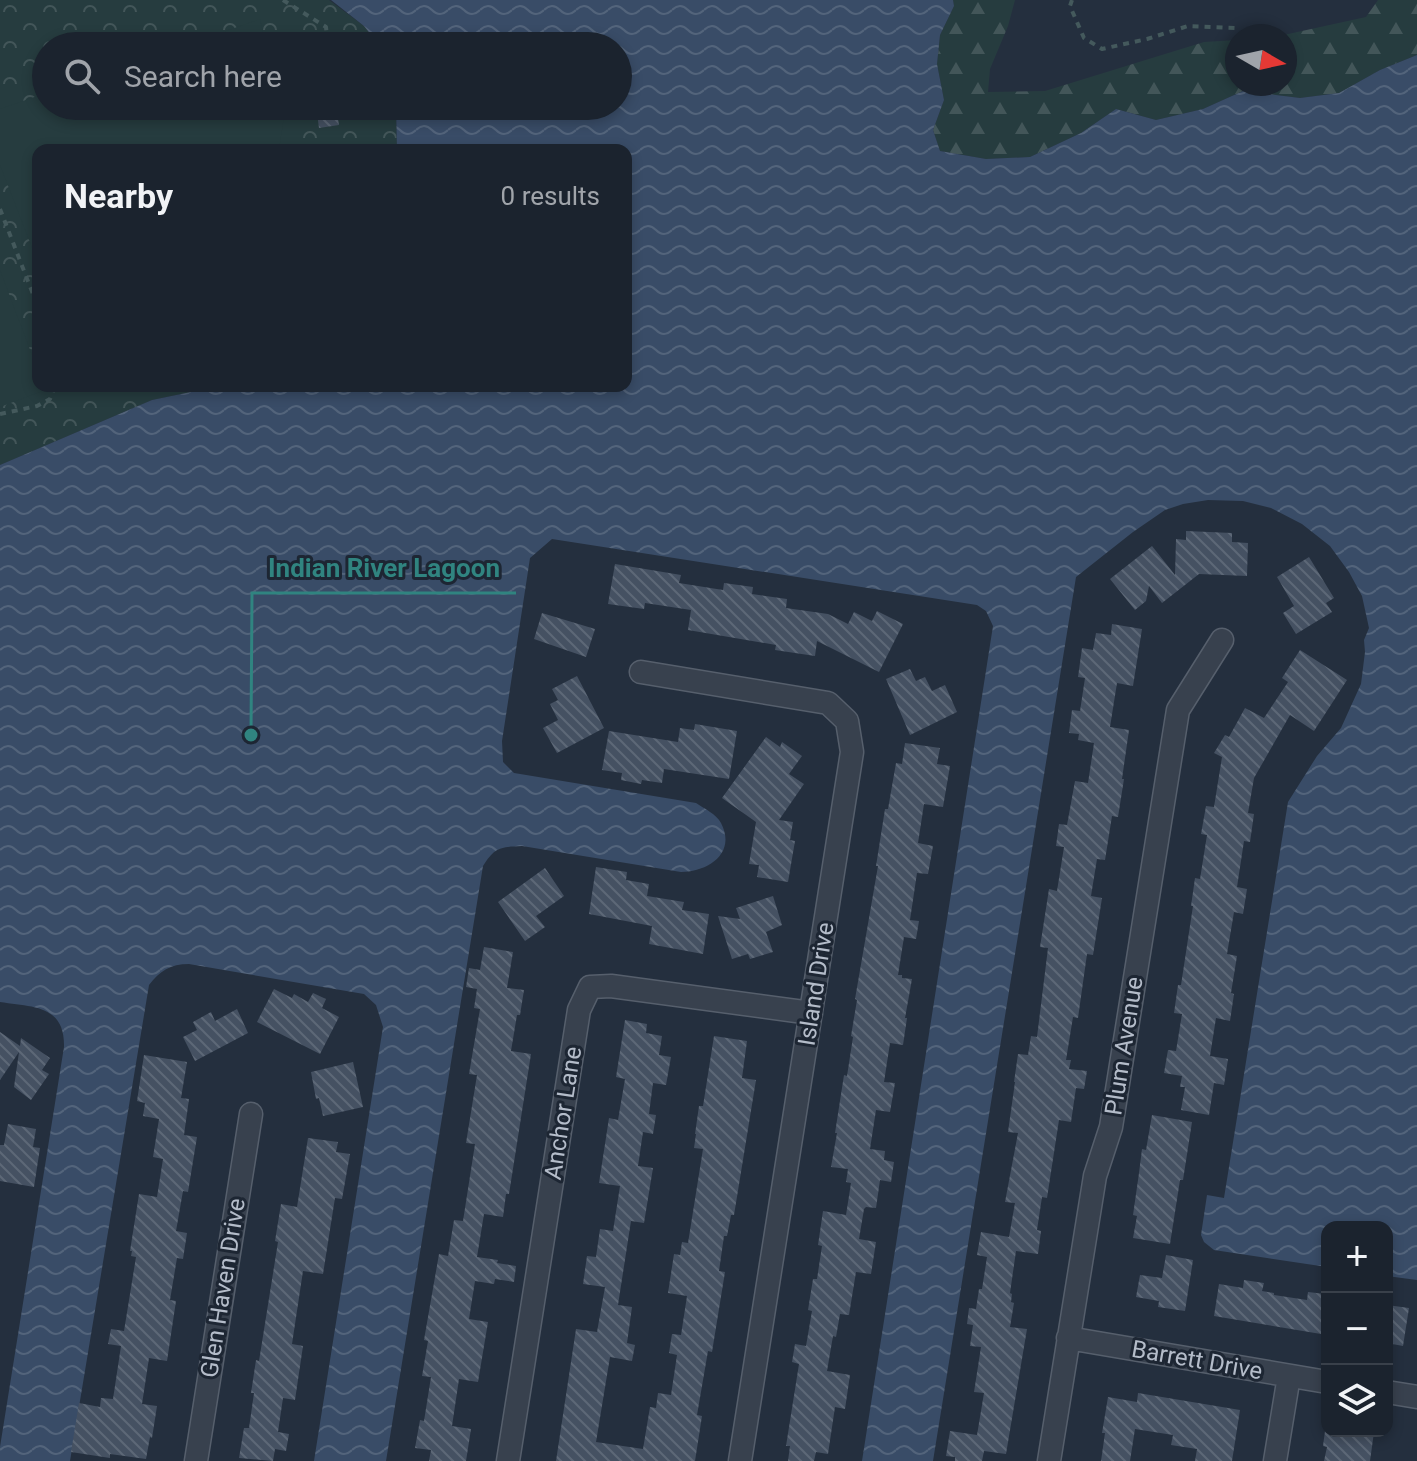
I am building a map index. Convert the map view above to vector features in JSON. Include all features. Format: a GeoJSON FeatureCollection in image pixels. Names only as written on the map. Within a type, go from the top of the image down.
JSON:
{"type":"FeatureCollection","features":[{"type":"Feature","properties":{"kind":"street","name":"Plum Avenue"},"geometry":{"type":"LineString","coordinates":[[1049,1461],[1095,1176],[1111,1127],[1178,710],[1222,640]]}},
{"type":"Feature","properties":{"kind":"street","name":"Island Drive"},"geometry":{"type":"LineString","coordinates":[[641,672],[828,703],[847,721],[852,752],[740,1461]]}},
{"type":"Feature","properties":{"kind":"street","name":"Anchor Lane"},"geometry":{"type":"LineString","coordinates":[[508,1461],[579,1010],[590,987],[611,986],[811,1013]]}},
{"type":"Feature","properties":{"kind":"street","name":"Glen Haven Drive"},"geometry":{"type":"LineString","coordinates":[[196,1461],[251,1114]]}},
{"type":"Feature","properties":{"kind":"street","name":"Barrett Drive"},"geometry":{"type":"LineString","coordinates":[[1068,1338],[1321,1381]]}},
{"type":"Feature","properties":{"kind":"street"},"geometry":{"type":"LineString","coordinates":[[1275,1461],[1289,1376]]}},
{"type":"Feature","properties":{"kind":"street"},"geometry":{"type":"LineString","coordinates":[[1393,1393],[1417,1397]]}},
{"type":"Feature","properties":{"kind":"path"},"geometry":{"type":"LineString","coordinates":[[283,0],[326,27],[327,32]]}},
{"type":"Feature","properties":{"kind":"path"},"geometry":{"type":"LineString","coordinates":[[1072,0],[1070,6],[1084,38],[1102,49],[1188,26],[1225,28]]}},
{"type":"Feature","properties":{"kind":"path"},"geometry":{"type":"LineString","coordinates":[[0,209],[32,292]]}},
{"type":"Feature","properties":{"kind":"path"},"geometry":{"type":"LineString","coordinates":[[0,414],[37,406],[50,399],[53,392]]}},
{"type":"Feature","properties":{"kind":"green space"},"geometry":{"type":"Polygon","coordinates":[[[0,0],[329,0],[364,26],[369,32],[32,32],[32,120],[396,120],[397,144],[32,144],[32,392],[191,392],[152,400],[0,465],[0,0]]]}},
{"type":"Feature","properties":{"kind":"green space"},"geometry":{"type":"Polygon","coordinates":[[[953,0],[1015,0],[990,69],[988,92],[1045,91],[1204,42],[1225,41],[1225,96],[1232,96],[1203,109],[1156,120],[1116,109],[1081,133],[1030,157],[986,159],[940,151],[933,130],[944,100],[937,64],[940,35],[954,6],[953,0]]]}},
{"type":"Feature","properties":{"kind":"green space"},"geometry":{"type":"Polygon","coordinates":[[[1378,0],[1417,0],[1417,55],[1380,70],[1339,93],[1300,98],[1284,96],[1297,96],[1297,32],[1366,17],[1378,0]]]}},
{"type":"Feature","properties":{"kind":"green space"},"geometry":{"type":"Polygon","coordinates":[[[260,19],[263,32],[223,32],[260,19]]]}},
{"type":"Feature","properties":{"kind":"green space"},"geometry":{"type":"Polygon","coordinates":[[[32,98],[32,120],[283,120],[280,144],[32,144],[32,248],[0,165],[0,109],[32,98]]]}},
{"type":"Feature","properties":{"kind":"green space"},"geometry":{"type":"Polygon","coordinates":[[[0,270],[32,355],[32,392],[40,392],[0,407],[0,270]]]}},
{"type":"Feature","properties":{"kind":"water"},"geometry":{"type":"Polygon","coordinates":[[[331,0],[953,0],[954,6],[940,35],[937,64],[944,100],[933,130],[940,151],[986,159],[1030,157],[1081,133],[1116,109],[1156,120],[1203,109],[1232,96],[1300,98],[1339,93],[1380,70],[1417,55],[1417,1280],[1393,1277],[1393,1221],[1321,1221],[1321,1266],[1214,1250],[1201,1235],[1207,1195],[1224,1198],[1288,802],[1317,756],[1341,728],[1361,684],[1364,640],[1369,628],[1362,596],[1330,546],[1302,524],[1271,508],[1243,501],[1208,500],[1165,510],[1076,577],[933,1461],[862,1461],[993,626],[986,611],[977,605],[552,539],[530,558],[502,741],[503,762],[514,773],[696,803],[719,820],[725,834],[725,844],[717,859],[709,865],[681,872],[522,846],[499,849],[483,866],[386,1461],[314,1461],[383,1027],[376,1005],[364,994],[189,964],[166,969],[149,985],[70,1461],[0,1461],[64,1047],[63,1033],[53,1016],[35,1007],[0,1002],[0,465],[152,400],[191,392],[632,392],[632,144],[397,144],[396,120],[632,120],[632,32],[369,32],[331,0]]]}},
{"type":"Feature","properties":{"kind":"building"},"geometry":{"type":"Polygon","coordinates":[[[318,120],[338,120],[339,125],[319,128],[318,120]]]}},
{"type":"Feature","properties":{"kind":"building"},"geometry":{"type":"Polygon","coordinates":[[[1186,531],[1232,533],[1232,542],[1248,543],[1247,576],[1199,574],[1162,603],[1149,586],[1146,601],[1135,610],[1110,579],[1152,546],[1175,575],[1176,539],[1186,540],[1186,531]]]}},
{"type":"Feature","properties":{"kind":"building"},"geometry":{"type":"Polygon","coordinates":[[[1309,557],[1334,598],[1326,603],[1332,612],[1296,634],[1283,613],[1294,606],[1277,577],[1309,557]]]}},
{"type":"Feature","properties":{"kind":"building"},"geometry":{"type":"Polygon","coordinates":[[[615,564],[681,575],[679,583],[723,590],[724,583],[753,587],[752,594],[787,599],[786,608],[828,614],[848,624],[854,612],[872,621],[877,611],[903,624],[879,672],[817,641],[815,656],[775,650],[776,645],[688,630],[691,610],[645,603],[644,609],[608,604],[615,564]]]}},
{"type":"Feature","properties":{"kind":"building"},"geometry":{"type":"Polygon","coordinates":[[[542,613],[595,629],[586,657],[534,639],[542,613]]]}},
{"type":"Feature","properties":{"kind":"building"},"geometry":{"type":"Polygon","coordinates":[[[1112,624],[1142,629],[1133,686],[1117,683],[1110,727],[1129,730],[1124,779],[1118,817],[1112,816],[1105,860],[1097,859],[1091,896],[1102,898],[1093,955],[1087,954],[1078,1018],[1073,1017],[1066,1060],[1071,1060],[1069,1069],[1087,1071],[1084,1089],[1076,1088],[1071,1122],[1059,1120],[1047,1198],[1042,1197],[1037,1230],[1041,1231],[1038,1254],[1016,1251],[1010,1293],[1011,1302],[1014,1303],[1010,1327],[1027,1329],[1006,1454],[984,1451],[982,1461],[955,1461],[955,1457],[946,1456],[950,1431],[977,1435],[984,1393],[974,1392],[981,1347],[970,1346],[973,1325],[967,1324],[969,1308],[976,1309],[979,1289],[982,1289],[987,1257],[977,1255],[981,1232],[1009,1237],[1015,1203],[1005,1202],[1018,1133],[1008,1132],[1014,1082],[1018,1054],[1028,1055],[1031,1036],[1037,1037],[1048,948],[1040,947],[1049,889],[1057,891],[1064,847],[1056,846],[1059,824],[1067,825],[1075,781],[1088,783],[1094,743],[1078,740],[1079,734],[1069,733],[1072,710],[1080,711],[1085,678],[1078,677],[1082,648],[1093,650],[1096,633],[1111,635],[1112,624]]]}},
{"type":"Feature","properties":{"kind":"building"},"geometry":{"type":"Polygon","coordinates":[[[1300,650],[1347,680],[1314,731],[1290,715],[1254,778],[1248,813],[1254,814],[1250,842],[1244,841],[1237,887],[1247,889],[1243,914],[1234,912],[1227,954],[1237,956],[1230,1021],[1216,1018],[1210,1056],[1228,1059],[1224,1085],[1214,1083],[1209,1115],[1181,1110],[1185,1087],[1180,1087],[1182,1076],[1164,1073],[1168,1050],[1176,1051],[1182,1014],[1174,1013],[1178,985],[1181,985],[1195,878],[1200,879],[1207,835],[1201,834],[1206,806],[1214,807],[1222,757],[1214,753],[1225,735],[1229,737],[1245,708],[1264,718],[1288,682],[1282,678],[1300,650]]]}},
{"type":"Feature","properties":{"kind":"building"},"geometry":{"type":"Polygon","coordinates":[[[910,669],[916,681],[925,677],[932,691],[945,685],[957,712],[910,735],[886,679],[910,669]]]}},
{"type":"Feature","properties":{"kind":"building"},"geometry":{"type":"Polygon","coordinates":[[[577,676],[604,728],[557,753],[543,728],[558,720],[550,704],[558,700],[552,689],[577,676]]]}},
{"type":"Feature","properties":{"kind":"building"},"geometry":{"type":"Polygon","coordinates":[[[695,724],[737,731],[729,779],[664,769],[662,783],[642,780],[641,784],[621,780],[622,773],[602,770],[609,731],[678,742],[680,728],[694,730],[695,724]]]}},
{"type":"Feature","properties":{"kind":"building"},"geometry":{"type":"Polygon","coordinates":[[[766,737],[780,747],[782,742],[802,756],[789,774],[804,784],[779,820],[793,822],[790,840],[795,841],[788,882],[757,877],[759,865],[749,864],[756,822],[722,798],[766,737]]]}},
{"type":"Feature","properties":{"kind":"building"},"geometry":{"type":"Polygon","coordinates":[[[905,743],[940,748],[937,764],[950,766],[943,807],[924,804],[918,843],[933,846],[928,874],[917,873],[910,920],[919,921],[916,939],[904,937],[898,975],[912,979],[903,1045],[890,1043],[884,1082],[895,1083],[890,1112],[876,1110],[870,1149],[885,1151],[884,1160],[894,1162],[891,1182],[880,1180],[876,1208],[864,1209],[859,1239],[876,1242],[871,1274],[856,1272],[849,1315],[840,1314],[836,1337],[833,1336],[827,1371],[850,1375],[845,1409],[835,1407],[828,1454],[816,1452],[814,1461],[788,1461],[790,1446],[786,1446],[799,1364],[792,1362],[795,1344],[806,1346],[812,1311],[808,1310],[822,1246],[818,1245],[823,1211],[846,1215],[851,1183],[846,1182],[848,1169],[831,1167],[835,1133],[844,1075],[847,1076],[855,999],[885,809],[888,809],[896,763],[902,764],[905,743]]]}},
{"type":"Feature","properties":{"kind":"building"},"geometry":{"type":"Polygon","coordinates":[[[596,867],[627,872],[626,880],[649,884],[647,896],[684,902],[682,910],[709,914],[703,954],[649,944],[652,926],[589,914],[596,867]]]}},
{"type":"Feature","properties":{"kind":"building"},"geometry":{"type":"Polygon","coordinates":[[[545,868],[564,896],[536,916],[545,927],[525,941],[498,902],[545,868]]]}},
{"type":"Feature","properties":{"kind":"building"},"geometry":{"type":"Polygon","coordinates":[[[773,896],[782,925],[766,932],[773,952],[750,959],[748,954],[732,959],[718,916],[740,919],[736,908],[773,896]]]}},
{"type":"Feature","properties":{"kind":"building"},"geometry":{"type":"Polygon","coordinates":[[[484,947],[513,952],[507,988],[524,990],[511,1051],[531,1054],[503,1217],[484,1214],[477,1257],[516,1266],[514,1282],[495,1279],[494,1284],[475,1281],[469,1319],[488,1322],[478,1382],[459,1379],[452,1426],[471,1429],[466,1461],[429,1461],[431,1450],[415,1448],[420,1420],[424,1421],[431,1377],[422,1376],[428,1341],[424,1340],[439,1254],[448,1256],[454,1220],[463,1221],[475,1144],[466,1143],[477,1075],[469,1074],[480,1009],[474,1008],[477,989],[466,987],[469,968],[480,970],[484,947]]]}},
{"type":"Feature","properties":{"kind":"building"},"geometry":{"type":"Polygon","coordinates":[[[274,989],[292,998],[294,994],[308,1002],[313,993],[326,999],[322,1008],[339,1017],[320,1054],[257,1022],[274,989]]]}},
{"type":"Feature","properties":{"kind":"building"},"geometry":{"type":"Polygon","coordinates":[[[237,1009],[248,1033],[195,1061],[183,1037],[197,1030],[193,1022],[211,1012],[215,1021],[237,1009]]]}},
{"type":"Feature","properties":{"kind":"building"},"geometry":{"type":"Polygon","coordinates":[[[625,1020],[647,1024],[646,1033],[662,1036],[659,1055],[671,1057],[666,1085],[653,1083],[649,1114],[656,1115],[653,1134],[643,1132],[638,1166],[653,1168],[644,1223],[631,1221],[618,1305],[632,1307],[627,1343],[635,1345],[632,1361],[610,1357],[596,1442],[643,1449],[650,1407],[656,1408],[658,1393],[671,1395],[677,1355],[669,1353],[672,1334],[681,1335],[687,1296],[668,1293],[674,1254],[680,1255],[682,1242],[688,1243],[703,1149],[694,1148],[695,1134],[699,1106],[703,1106],[714,1036],[747,1041],[742,1078],[756,1080],[734,1215],[731,1215],[727,1236],[724,1236],[719,1271],[725,1272],[712,1352],[708,1351],[697,1415],[702,1416],[695,1461],[556,1461],[576,1329],[597,1332],[605,1287],[583,1284],[587,1256],[596,1257],[600,1229],[613,1231],[620,1186],[599,1183],[609,1118],[618,1120],[625,1079],[616,1077],[625,1020]]]}},
{"type":"Feature","properties":{"kind":"building"},"geometry":{"type":"Polygon","coordinates":[[[0,1032],[20,1046],[21,1038],[50,1058],[42,1070],[49,1074],[31,1100],[14,1087],[19,1052],[0,1080],[0,1032]]]}},
{"type":"Feature","properties":{"kind":"building"},"geometry":{"type":"Polygon","coordinates":[[[144,1055],[187,1062],[181,1098],[189,1099],[184,1135],[197,1137],[188,1192],[183,1191],[176,1231],[187,1233],[183,1259],[177,1258],[170,1300],[176,1301],[167,1361],[149,1358],[142,1404],[157,1406],[152,1438],[146,1459],[110,1454],[110,1458],[71,1452],[79,1403],[100,1407],[101,1398],[113,1399],[121,1346],[108,1344],[111,1329],[124,1331],[136,1257],[131,1256],[130,1251],[139,1194],[157,1197],[163,1159],[153,1157],[159,1119],[143,1116],[145,1103],[137,1101],[144,1055]]]}},
{"type":"Feature","properties":{"kind":"building"},"geometry":{"type":"Polygon","coordinates":[[[353,1062],[363,1107],[323,1116],[311,1072],[353,1062]]]}},
{"type":"Feature","properties":{"kind":"building"},"geometry":{"type":"Polygon","coordinates":[[[1152,1115],[1192,1122],[1170,1244],[1133,1238],[1142,1149],[1146,1150],[1152,1115]]]}},
{"type":"Feature","properties":{"kind":"building"},"geometry":{"type":"Polygon","coordinates":[[[8,1124],[36,1129],[33,1147],[40,1148],[34,1187],[0,1181],[0,1145],[4,1145],[8,1124]]]}},
{"type":"Feature","properties":{"kind":"building"},"geometry":{"type":"Polygon","coordinates":[[[308,1138],[338,1142],[336,1152],[350,1154],[342,1199],[335,1198],[323,1274],[303,1271],[292,1344],[303,1346],[295,1400],[283,1398],[278,1432],[289,1434],[286,1451],[275,1449],[273,1461],[239,1458],[244,1428],[249,1428],[254,1393],[251,1393],[278,1242],[275,1241],[281,1204],[297,1207],[308,1138]]]}},
{"type":"Feature","properties":{"kind":"building"},"geometry":{"type":"Polygon","coordinates":[[[1166,1255],[1193,1260],[1185,1311],[1158,1307],[1159,1301],[1136,1297],[1140,1275],[1162,1278],[1166,1255]]]}},
{"type":"Feature","properties":{"kind":"building"},"geometry":{"type":"Polygon","coordinates":[[[1244,1280],[1264,1283],[1262,1291],[1274,1295],[1307,1300],[1308,1292],[1321,1294],[1321,1334],[1214,1316],[1219,1284],[1243,1288],[1244,1280]]]}},
{"type":"Feature","properties":{"kind":"building"},"geometry":{"type":"Polygon","coordinates":[[[1393,1306],[1409,1308],[1403,1346],[1393,1344],[1393,1306]]]}},
{"type":"Feature","properties":{"kind":"building"},"geometry":{"type":"Polygon","coordinates":[[[1138,1393],[1240,1410],[1232,1461],[1195,1461],[1197,1449],[1171,1445],[1173,1435],[1135,1429],[1130,1461],[1101,1461],[1108,1397],[1137,1402],[1138,1393]]]}},
{"type":"Feature","properties":{"kind":"building"},"geometry":{"type":"Polygon","coordinates":[[[1324,1437],[1373,1437],[1370,1461],[1324,1461],[1327,1447],[1323,1446],[1324,1437]]]}},
{"type":"Feature","properties":{"kind":"place","name":"Indian River Lagoon"},"geometry":{"type":"Point","coordinates":[251,735]}}]}
